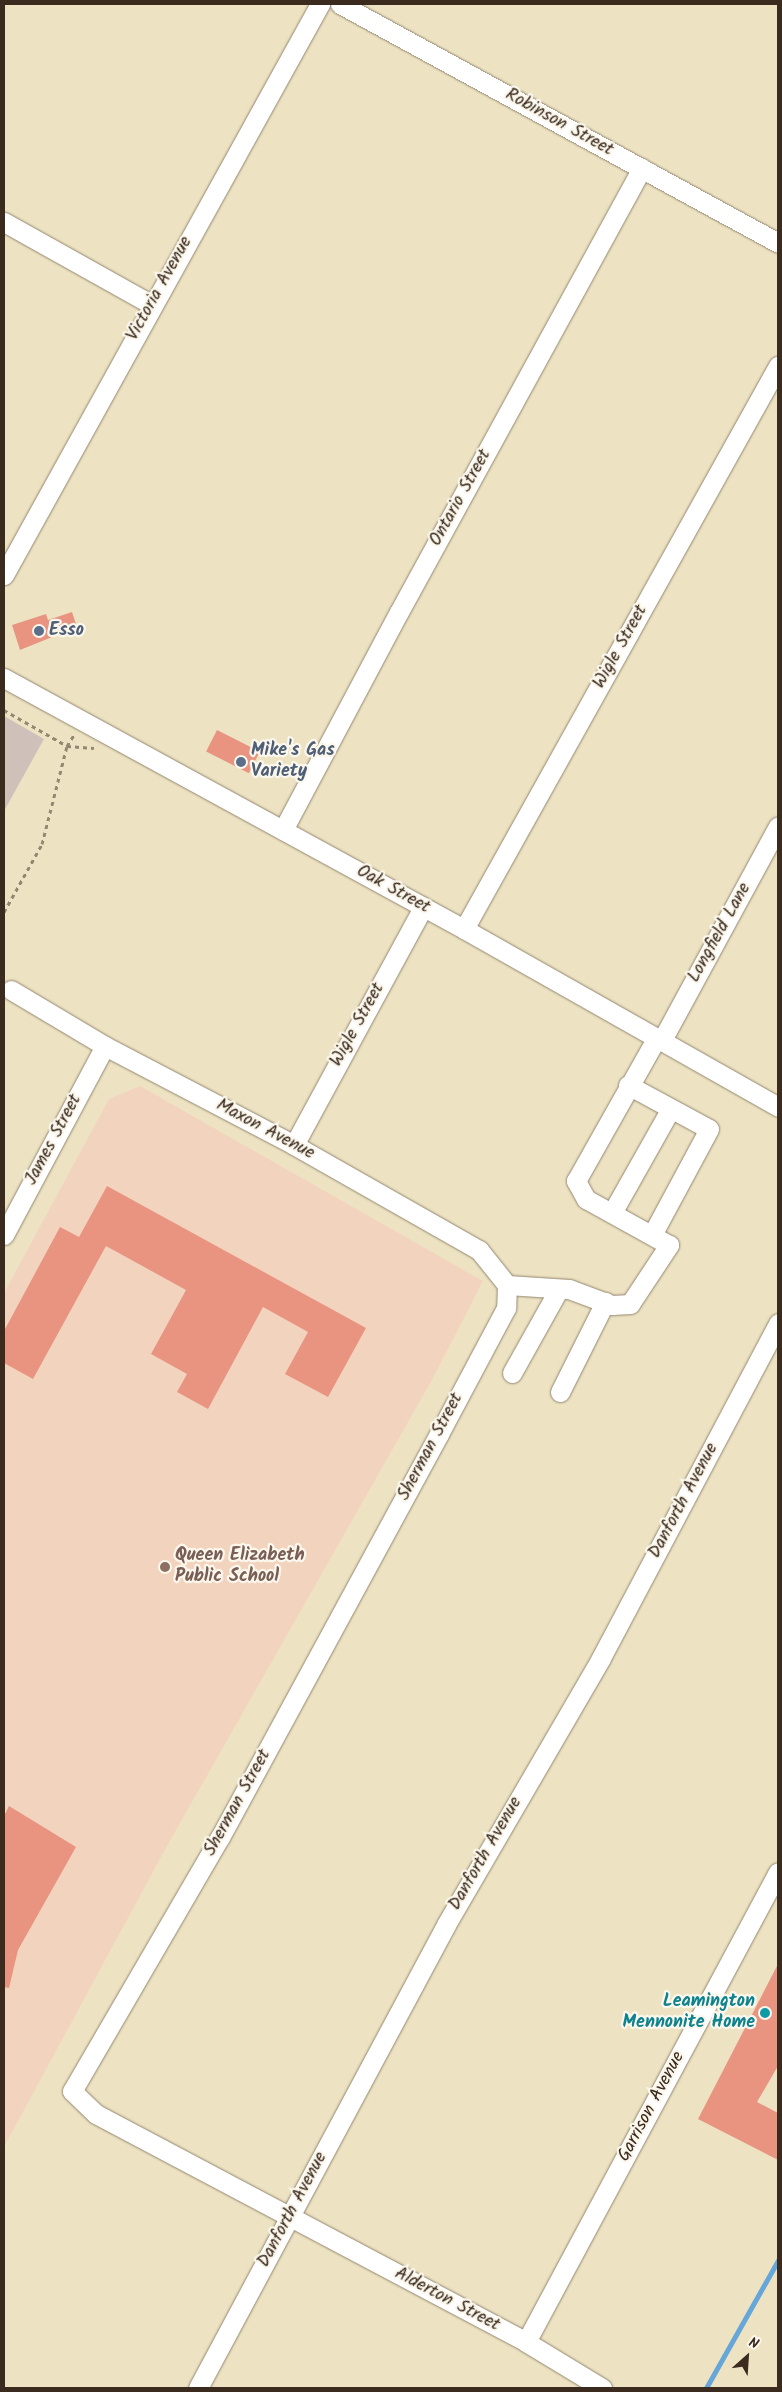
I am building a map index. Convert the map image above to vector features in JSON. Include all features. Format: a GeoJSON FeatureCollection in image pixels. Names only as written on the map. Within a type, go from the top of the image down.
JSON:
{"type":"FeatureCollection","features":[{"type":"Feature","properties":{"kind":"street","name":"Victoria Avenue"},"geometry":{"type":"LineString","coordinates":[[4,575],[151,304],[320,4]]}},
{"type":"Feature","properties":{"kind":"street","name":"Robinson Street"},"geometry":{"type":"LineString","coordinates":[[340,4],[778,243]]}},
{"type":"Feature","properties":{"kind":"street","name":"Ontario Street"},"geometry":{"type":"LineString","coordinates":[[284,830],[399,612],[642,168]]}},
{"type":"Feature","properties":{"kind":"street"},"geometry":{"type":"LineString","coordinates":[[4,222],[151,304]]}},
{"type":"Feature","properties":{"kind":"street","name":"Wigle Street"},"geometry":{"type":"LineString","coordinates":[[464,929],[778,366]]}},
{"type":"Feature","properties":{"kind":"street","name":"Oak Street"},"geometry":{"type":"LineString","coordinates":[[4,678],[464,929],[778,1107]]}},
{"type":"Feature","properties":{"kind":"street","name":"Longfield Lane"},"geometry":{"type":"LineString","coordinates":[[612,1213],[586,1198],[576,1181],[628,1085],[659,1039],[778,826]]}},
{"type":"Feature","properties":{"kind":"street","name":"Wigle Street"},"geometry":{"type":"LineString","coordinates":[[294,1145],[423,907]]}},
{"type":"Feature","properties":{"kind":"street","name":"Maxon Avenue"},"geometry":{"type":"LineString","coordinates":[[11,990],[105,1046],[294,1145],[479,1250],[507,1285]]}},
{"type":"Feature","properties":{"kind":"street","name":"James Street"},"geometry":{"type":"LineString","coordinates":[[4,1234],[105,1046]]}},
{"type":"Feature","properties":{"kind":"street"},"geometry":{"type":"LineString","coordinates":[[628,1085],[670,1110],[709,1129],[652,1235]]}},
{"type":"Feature","properties":{"kind":"street"},"geometry":{"type":"LineString","coordinates":[[507,1285],[559,1289],[604,1302],[630,1304],[669,1245],[612,1213],[670,1110]]}},
{"type":"Feature","properties":{"kind":"street","name":"Sherman Street"},"geometry":{"type":"LineString","coordinates":[[291,2216],[96,2114],[72,2091],[220,1837],[438,1434],[506,1308],[507,1285]]}},
{"type":"Feature","properties":{"kind":"street"},"geometry":{"type":"LineString","coordinates":[[512,1373],[559,1289]]}},
{"type":"Feature","properties":{"kind":"street"},"geometry":{"type":"LineString","coordinates":[[560,1392],[604,1302]]}},
{"type":"Feature","properties":{"kind":"street","name":"Danforth Avenue"},"geometry":{"type":"LineString","coordinates":[[198,2388],[447,1923],[601,1658],[778,1323]]}},
{"type":"Feature","properties":{"kind":"street","name":"Garrison Avenue"},"geometry":{"type":"LineString","coordinates":[[526,2342],[778,1872]]}},
{"type":"Feature","properties":{"kind":"street","name":"Alderton Street"},"geometry":{"type":"LineString","coordinates":[[291,2216],[526,2342],[602,2388]]}},
{"type":"Feature","properties":{"kind":"path"},"geometry":{"type":"LineString","coordinates":[[4,710],[67,746]]}},
{"type":"Feature","properties":{"kind":"path"},"geometry":{"type":"LineString","coordinates":[[4,912],[42,844],[67,746],[83,720]]}},
{"type":"Feature","properties":{"kind":"shaded area"},"geometry":{"type":"Polygon","coordinates":[[[4,716],[44,739],[4,811],[4,716]]]}},
{"type":"Feature","properties":{"kind":"shaded area","name":"Queen Elizabeth Public School"},"geometry":{"type":"Polygon","coordinates":[[[140,1086],[483,1281],[432,1380],[167,1846],[4,2147],[4,1293],[109,1099],[140,1086]]]}},
{"type":"Feature","properties":{"kind":"building","name":"Esso"},"geometry":{"type":"Polygon","coordinates":[[[72,612],[77,627],[20,650],[12,625],[46,614],[48,620],[72,612]]]}},
{"type":"Feature","properties":{"kind":"building","name":"Mike's Gas Variety"},"geometry":{"type":"Polygon","coordinates":[[[217,730],[260,752],[249,773],[206,751],[217,730]]]}},
{"type":"Feature","properties":{"kind":"building"},"geometry":{"type":"Polygon","coordinates":[[[107,1186],[366,1328],[328,1397],[285,1374],[308,1332],[263,1307],[208,1409],[177,1392],[187,1374],[151,1354],[186,1290],[106,1246],[33,1379],[4,1363],[4,1331],[60,1227],[79,1237],[107,1186]]]}},
{"type":"Feature","properties":{"kind":"building"},"geometry":{"type":"Polygon","coordinates":[[[9,1806],[76,1847],[18,1950],[9,1988],[4,1987],[4,1816],[9,1806]]]}},
{"type":"Feature","properties":{"kind":"building"},"geometry":{"type":"Polygon","coordinates":[[[778,1964],[778,2066],[757,2102],[778,2113],[778,2160],[698,2119],[778,1964]]]}},
{"type":"Feature","properties":{"kind":"waterway"},"geometry":{"type":"LineString","coordinates":[[706,2388],[778,2260]]}},
{"type":"Feature","properties":{"kind":"place","name":"Esso"},"geometry":{"type":"Point","coordinates":[39,631]}},
{"type":"Feature","properties":{"kind":"place","name":"Mike's Gas Variety"},"geometry":{"type":"Point","coordinates":[241,762]}},
{"type":"Feature","properties":{"kind":"place","name":"Queen Elizabeth Public School"},"geometry":{"type":"Point","coordinates":[165,1567]}},
{"type":"Feature","properties":{"kind":"place","name":"Leamington Mennonite Home"},"geometry":{"type":"Point","coordinates":[765,2013]}}]}
